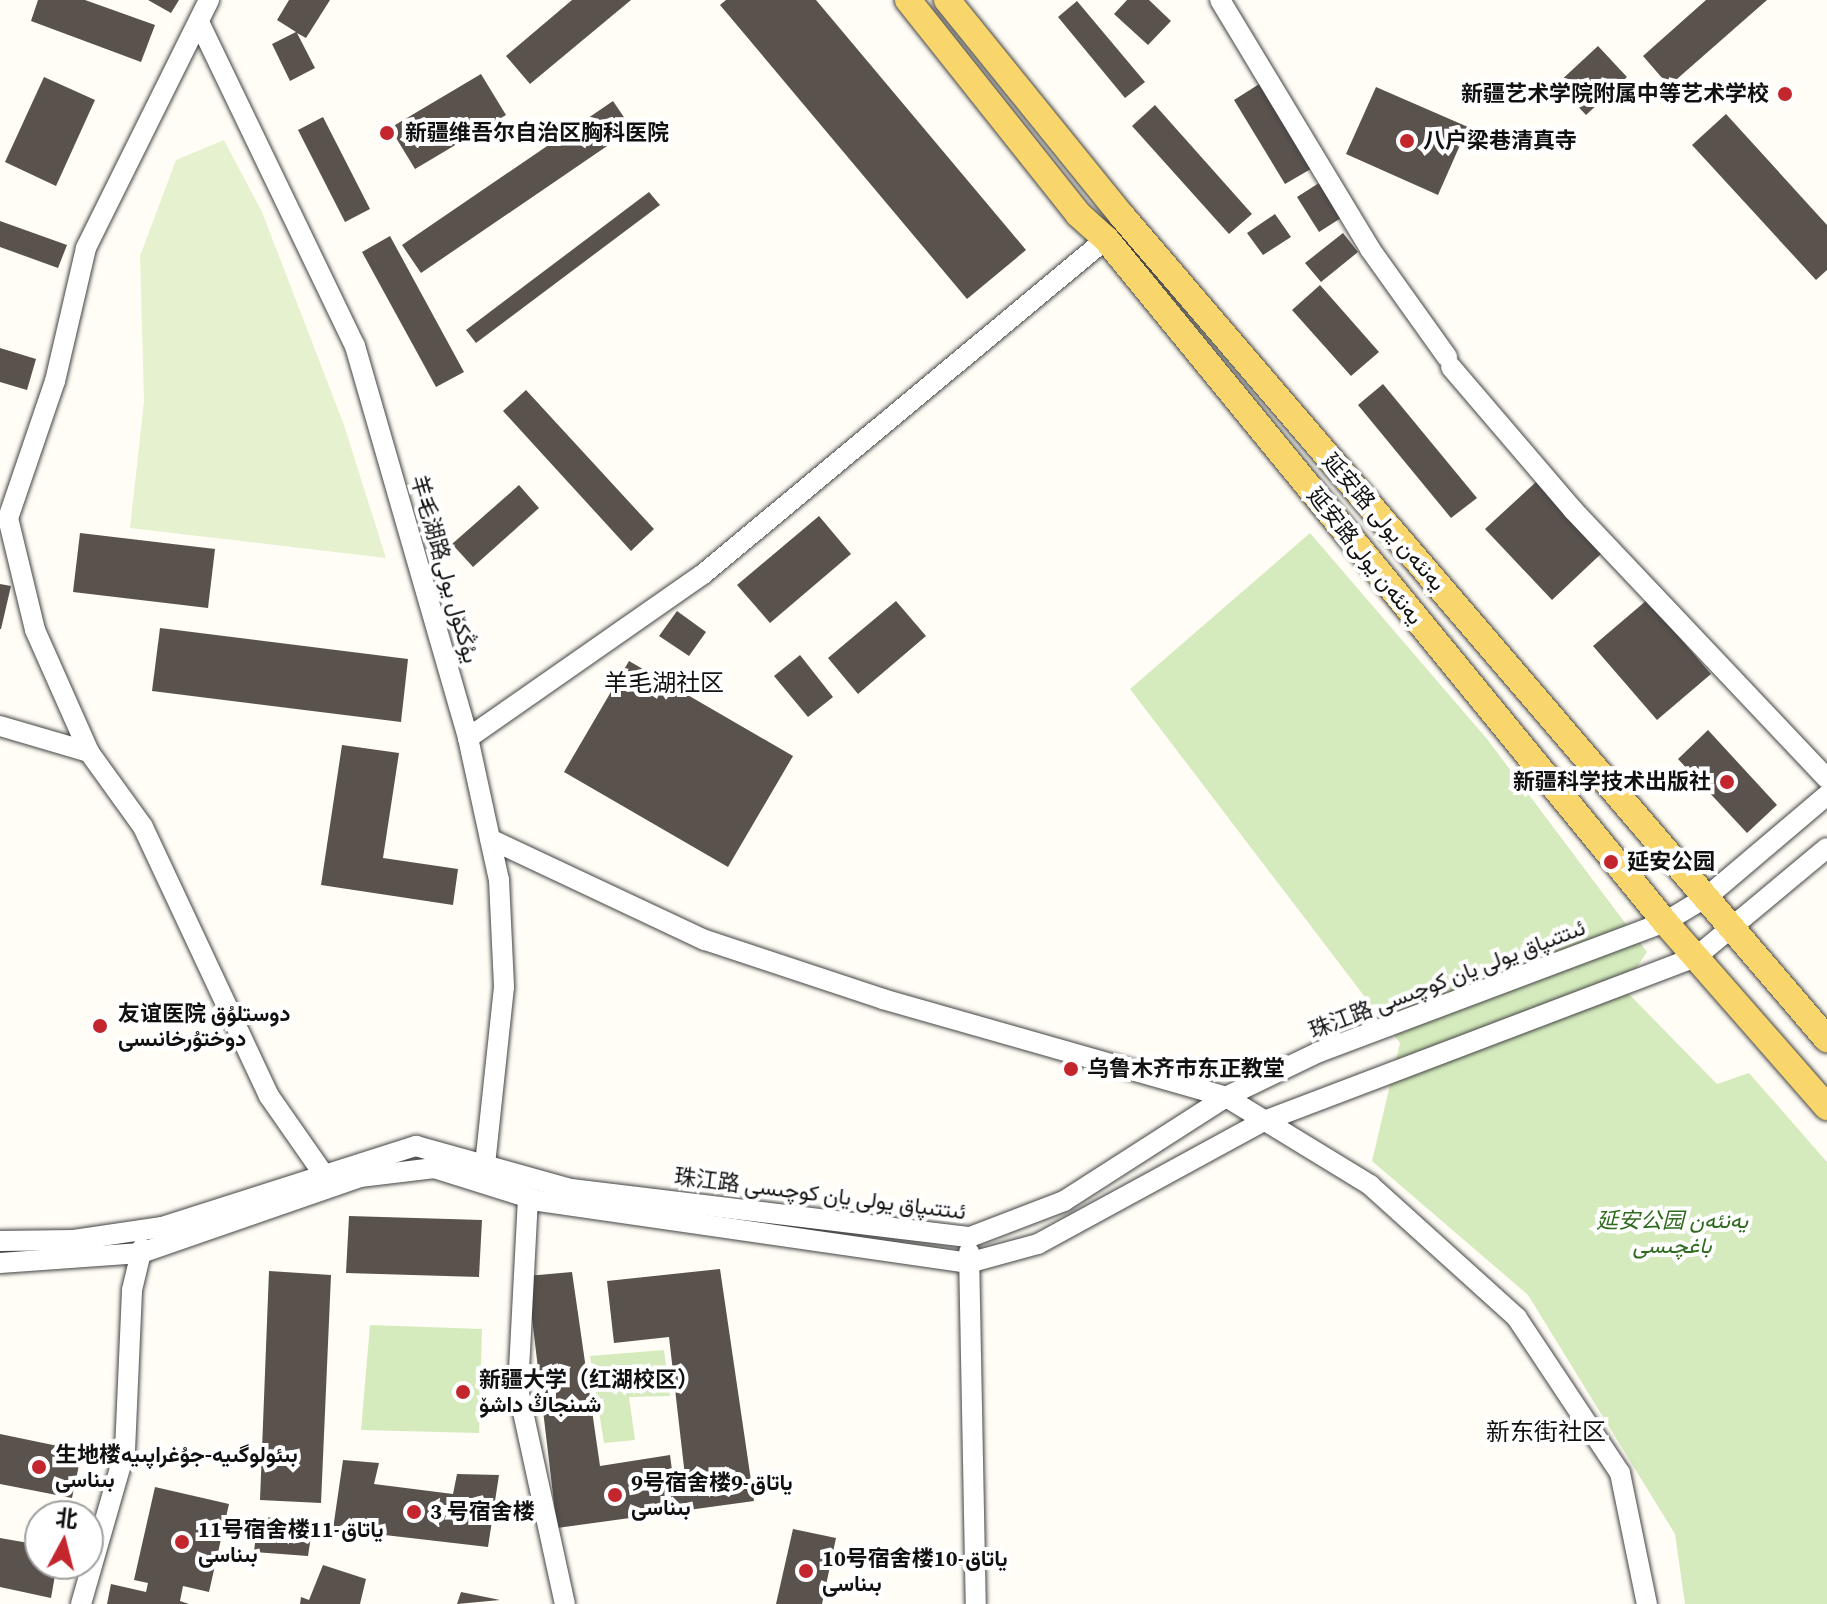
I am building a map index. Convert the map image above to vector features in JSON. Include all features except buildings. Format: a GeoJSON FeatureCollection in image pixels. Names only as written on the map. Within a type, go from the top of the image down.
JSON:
{"type":"FeatureCollection","features":[{"type":"Feature","properties":{"kind":"main road","name":"延安路يەنئەن يولى"},"geometry":{"type":"LineString","coordinates":[[908,0],[1078,214],[1106,239],[1665,922],[1827,1107]]}},
{"type":"Feature","properties":{"kind":"main road","name":"延安路 يەنئەن يولى"},"geometry":{"type":"LineString","coordinates":[[947,0],[1132,227],[1708,896],[1827,1039]]}},
{"type":"Feature","properties":{"kind":"street"},"geometry":{"type":"LineString","coordinates":[[209,0],[86,248],[55,381],[8,518],[35,630],[89,752],[143,827],[269,1096],[330,1184]]}},
{"type":"Feature","properties":{"kind":"street"},"geometry":{"type":"LineString","coordinates":[[1220,0],[1370,249],[1449,362],[1573,510],[1827,779]]}},
{"type":"Feature","properties":{"kind":"street","name":"羊毛湖路يۇڭكۆل يولى"},"geometry":{"type":"LineString","coordinates":[[199,22],[355,346],[468,738],[499,880],[504,987],[485,1165]]}},
{"type":"Feature","properties":{"kind":"street"},"geometry":{"type":"LineString","coordinates":[[468,738],[702,575],[1106,239]]}},
{"type":"Feature","properties":{"kind":"street"},"geometry":{"type":"LineString","coordinates":[[0,726],[89,752]]}},
{"type":"Feature","properties":{"kind":"street","name":"珠江路 ئىتتىپاق يولى يان كوچىسى"},"geometry":{"type":"LineString","coordinates":[[0,1263],[142,1251],[330,1184],[416,1146],[571,1189],[970,1237],[1064,1201],[1226,1097],[1319,1052],[1665,922],[1708,896],[1827,795]]}},
{"type":"Feature","properties":{"kind":"street"},"geometry":{"type":"LineString","coordinates":[[490,839],[705,940],[883,999],[1226,1097],[1370,1185],[1517,1318],[1620,1473],[1647,1604]]}},
{"type":"Feature","properties":{"kind":"street","name":"珠江路 ئىتتىپاق يولى يان كوچىسى"},"geometry":{"type":"LineString","coordinates":[[0,1241],[74,1240],[162,1227],[360,1177],[434,1168],[528,1198],[751,1236],[968,1263],[1038,1244],[1264,1121],[1696,957],[1827,848]]}},
{"type":"Feature","properties":{"kind":"street"},"geometry":{"type":"LineString","coordinates":[[528,1198],[518,1389],[565,1604]]}},
{"type":"Feature","properties":{"kind":"street"},"geometry":{"type":"LineString","coordinates":[[970,1237],[968,1263],[976,1604]]}},
{"type":"Feature","properties":{"kind":"street"},"geometry":{"type":"LineString","coordinates":[[81,1604],[125,1451],[132,1290],[142,1251]]}},
{"type":"Feature","properties":{"kind":"green space"},"geometry":{"type":"Polygon","coordinates":[[[224,140],[262,212],[344,425],[386,558],[130,528],[144,401],[140,256],[176,160],[224,140]]]}},
{"type":"Feature","properties":{"kind":"green space","name":"延安公园 يەنئەن باغچىسى"},"geometry":{"type":"Polygon","coordinates":[[[1310,533],[1487,739],[1647,952],[1623,988],[1717,1084],[1749,1073],[1827,1162],[1827,1604],[1685,1604],[1675,1534],[1528,1295],[1372,1161],[1400,1043],[1130,689],[1310,533]]]}},
{"type":"Feature","properties":{"kind":"green space"},"geometry":{"type":"Polygon","coordinates":[[[370,1325],[482,1329],[479,1433],[361,1430],[370,1325]]]}},
{"type":"Feature","properties":{"kind":"green space"},"geometry":{"type":"Polygon","coordinates":[[[664,1350],[670,1396],[629,1397],[635,1440],[604,1443],[590,1356],[664,1350]]]}},
{"type":"Feature","properties":{"kind":"place","name":"新疆艺术学院附属中等艺术学校"},"geometry":{"type":"Point","coordinates":[1785,94]}},
{"type":"Feature","properties":{"kind":"place","name":"新疆维吾尔自治区胸科医院"},"geometry":{"type":"Point","coordinates":[387,133]}},
{"type":"Feature","properties":{"kind":"place","name":"八户梁巷清真寺"},"geometry":{"type":"Point","coordinates":[1407,141]}},
{"type":"Feature","properties":{"kind":"place","name":"新疆科学技术出版社"},"geometry":{"type":"Point","coordinates":[1727,782]}},
{"type":"Feature","properties":{"kind":"place","name":"延安公园"},"geometry":{"type":"Point","coordinates":[1611,862]}},
{"type":"Feature","properties":{"kind":"place","name":"友谊医院 دوستلۇق دوختۇرخانىسى"},"geometry":{"type":"Point","coordinates":[100,1026]}},
{"type":"Feature","properties":{"kind":"place","name":"乌鲁木齐市东正教堂"},"geometry":{"type":"Point","coordinates":[1071,1069]}},
{"type":"Feature","properties":{"kind":"place","name":"新疆大学（红湖校区） شىنجاڭ داشۆ"},"geometry":{"type":"Point","coordinates":[463,1392]}},
{"type":"Feature","properties":{"kind":"place","name":"生地楼بىئولوگىيە-جۇغراپىيە بىناسى"},"geometry":{"type":"Point","coordinates":[39,1467]}},
{"type":"Feature","properties":{"kind":"place","name":"9号宿舍楼9-ياتاق بىناسى"},"geometry":{"type":"Point","coordinates":[615,1495]}},
{"type":"Feature","properties":{"kind":"place","name":"3 号宿舍楼"},"geometry":{"type":"Point","coordinates":[414,1512]}},
{"type":"Feature","properties":{"kind":"place","name":"11号宿舍楼11-ياتاق بىناسى"},"geometry":{"type":"Point","coordinates":[182,1542]}},
{"type":"Feature","properties":{"kind":"place","name":"10号宿舍楼10-ياتاق بىناسى"},"geometry":{"type":"Point","coordinates":[806,1571]}},
{"type":"Feature","properties":{"kind":"district","name":"羊毛湖社区"},"geometry":{"type":"Point","coordinates":[664,683]}},
{"type":"Feature","properties":{"kind":"district","name":"新东街社区"},"geometry":{"type":"Point","coordinates":[1546,1432]}}]}
